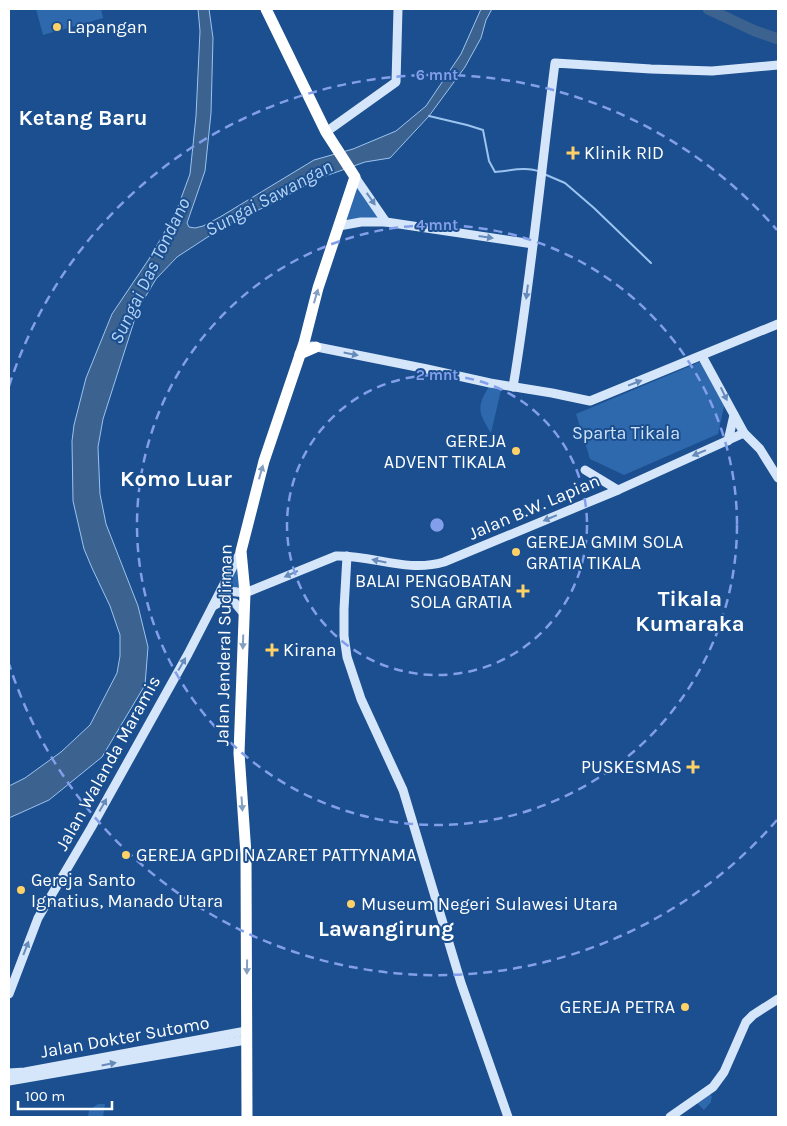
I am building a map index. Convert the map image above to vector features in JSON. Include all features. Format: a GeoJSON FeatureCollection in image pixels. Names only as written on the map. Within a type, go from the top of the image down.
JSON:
{"type":"FeatureCollection","features":[{"type":"Feature","properties":{"kind":"highway"},"geometry":{"type":"LineString","coordinates":[[266,9],[328,135],[354,175]]}},
{"type":"Feature","properties":{"kind":"highway","name":"Jalan Jenderal Sudirman"},"geometry":{"type":"LineString","coordinates":[[247,1117],[246,854],[239,753],[245,593],[240,551],[264,461],[302,349],[318,288],[354,175]]}},
{"type":"Feature","properties":{"kind":"highway"},"geometry":{"type":"LineString","coordinates":[[302,349],[316,347]]}},
{"type":"Feature","properties":{"kind":"street"},"geometry":{"type":"LineString","coordinates":[[328,135],[396,82],[398,9]]}},
{"type":"Feature","properties":{"kind":"street"},"geometry":{"type":"LineString","coordinates":[[513,387],[521,340],[540,173],[556,63],[651,70],[712,71],[778,65]]}},
{"type":"Feature","properties":{"kind":"street"},"geometry":{"type":"LineString","coordinates":[[354,175],[386,222]]}},
{"type":"Feature","properties":{"kind":"street"},"geometry":{"type":"LineString","coordinates":[[339,226],[361,222],[386,222],[532,244]]}},
{"type":"Feature","properties":{"kind":"street"},"geometry":{"type":"LineString","coordinates":[[316,347],[590,401],[778,324]]}},
{"type":"Feature","properties":{"kind":"street"},"geometry":{"type":"LineString","coordinates":[[702,356],[744,433],[760,449],[778,478]]}},
{"type":"Feature","properties":{"kind":"street"},"geometry":{"type":"LineString","coordinates":[[728,441],[734,415]]}},
{"type":"Feature","properties":{"kind":"street","name":"Jalan B.W. Lapian"},"geometry":{"type":"LineString","coordinates":[[245,593],[336,556],[348,556],[395,564],[430,566],[477,549],[618,490],[744,433]]}},
{"type":"Feature","properties":{"kind":"street"},"geometry":{"type":"LineString","coordinates":[[585,470],[618,490]]}},
{"type":"Feature","properties":{"kind":"street","name":"Jalan Walanda Maramis"},"geometry":{"type":"LineString","coordinates":[[9,994],[38,918],[91,828],[213,606],[240,551]]}},
{"type":"Feature","properties":{"kind":"street"},"geometry":{"type":"LineString","coordinates":[[348,556],[344,609],[344,636],[347,657],[361,699],[403,790],[461,983],[508,1117]]}},
{"type":"Feature","properties":{"kind":"street"},"geometry":{"type":"LineString","coordinates":[[221,590],[245,593]]}},
{"type":"Feature","properties":{"kind":"street"},"geometry":{"type":"LineString","coordinates":[[213,606],[220,602],[235,603],[244,614]]}},
{"type":"Feature","properties":{"kind":"street"},"geometry":{"type":"LineString","coordinates":[[670,1117],[713,1087],[724,1072],[746,1022],[753,1015],[778,999]]}},
{"type":"Feature","properties":{"kind":"street"},"geometry":{"type":"LineString","coordinates":[[9,1081],[246,1035]]}},
{"type":"Feature","properties":{"kind":"street","name":"Jalan Dokter Sutomo"},"geometry":{"type":"LineString","coordinates":[[9,1073],[25,1072],[246,1035]]}},
{"type":"Feature","properties":{"kind":"green space","name":"Lapangan"},"geometry":{"type":"Polygon","coordinates":[[[36,9],[101,9],[103,18],[43,35],[36,9]]]}},
{"type":"Feature","properties":{"kind":"green space"},"geometry":{"type":"Polygon","coordinates":[[[355,180],[384,221],[341,225],[355,180]]]}},
{"type":"Feature","properties":{"kind":"green space","name":"Sparta Tikala"},"geometry":{"type":"Polygon","coordinates":[[[702,361],[725,402],[718,434],[624,475],[590,459],[576,414],[702,361]]]}},
{"type":"Feature","properties":{"kind":"green space"},"geometry":{"type":"Polygon","coordinates":[[[490,385],[502,386],[491,433],[483,420],[480,409],[482,399],[490,385]]]}},
{"type":"Feature","properties":{"kind":"green space"},"geometry":{"type":"Polygon","coordinates":[[[240,554],[243,591],[224,589],[240,554]]]}},
{"type":"Feature","properties":{"kind":"green space"},"geometry":{"type":"Polygon","coordinates":[[[709,1092],[712,1097],[711,1102],[704,1110],[696,1102],[709,1092]]]}},
{"type":"Feature","properties":{"kind":"green space"},"geometry":{"type":"Polygon","coordinates":[[[98,1104],[105,1104],[103,1117],[88,1117],[89,1110],[98,1104]]]}},
{"type":"Feature","properties":{"kind":"water","name":"Sungai Das Tondano"},"geometry":{"type":"Polygon","coordinates":[[[198,9],[209,9],[213,38],[211,113],[205,171],[187,223],[189,227],[195,228],[220,217],[314,160],[353,149],[396,131],[426,106],[461,54],[481,9],[492,9],[486,20],[481,38],[465,67],[429,116],[390,158],[365,162],[317,179],[223,227],[177,257],[156,279],[138,309],[103,419],[98,447],[100,494],[106,524],[138,606],[148,647],[145,685],[102,757],[49,800],[9,818],[9,786],[25,778],[61,752],[90,725],[117,673],[120,656],[120,635],[110,606],[84,549],[73,501],[72,441],[74,425],[86,378],[112,314],[149,259],[176,212],[190,174],[196,116],[200,31],[198,9]]]}},
{"type":"Feature","properties":{"kind":"waterway","name":"Sungai Sawangan"},"geometry":{"type":"LineString","coordinates":[[708,9],[755,31],[778,39]]}},
{"type":"Feature","properties":{"kind":"waterway"},"geometry":{"type":"LineString","coordinates":[[429,116],[483,130],[489,161],[495,172],[524,169],[540,172]]}},
{"type":"Feature","properties":{"kind":"waterway"},"geometry":{"type":"LineString","coordinates":[[544,174],[565,183],[651,263]]}},
{"type":"Feature","properties":{"kind":"place","name":"Lapangan"},"geometry":{"type":"Point","coordinates":[57,27]}},
{"type":"Feature","properties":{"kind":"place","name":"Klinik RID"},"geometry":{"type":"Point","coordinates":[573,153]}},
{"type":"Feature","properties":{"kind":"place","name":"GEREJA ADVENT TIKALA"},"geometry":{"type":"Point","coordinates":[516,451]}},
{"type":"Feature","properties":{"kind":"place","name":"GEREJA GMIM SOLA GRATIA TIKALA"},"geometry":{"type":"Point","coordinates":[516,552]}},
{"type":"Feature","properties":{"kind":"place","name":"BALAI PENGOBATAN SOLA GRATIA"},"geometry":{"type":"Point","coordinates":[523,591]}},
{"type":"Feature","properties":{"kind":"place","name":"Kirana"},"geometry":{"type":"Point","coordinates":[272,650]}},
{"type":"Feature","properties":{"kind":"place","name":"PUSKESMAS"},"geometry":{"type":"Point","coordinates":[693,767]}},
{"type":"Feature","properties":{"kind":"place","name":"GEREJA GPDI NAZARET PATTYNAMA"},"geometry":{"type":"Point","coordinates":[126,855]}},
{"type":"Feature","properties":{"kind":"place","name":"Gereja Santo Ignatius, Manado Utara"},"geometry":{"type":"Point","coordinates":[21,890]}},
{"type":"Feature","properties":{"kind":"place","name":"Museum Negeri Sulawesi Utara"},"geometry":{"type":"Point","coordinates":[351,904]}},
{"type":"Feature","properties":{"kind":"place","name":"GEREJA PETRA"},"geometry":{"type":"Point","coordinates":[685,1007]}},
{"type":"Feature","properties":{"kind":"district","name":"Ketang Baru"},"geometry":{"type":"Point","coordinates":[83,118]}},
{"type":"Feature","properties":{"kind":"district","name":"Komo Luar"},"geometry":{"type":"Point","coordinates":[176,479]}},
{"type":"Feature","properties":{"kind":"district","name":"Tikala Kumaraka"},"geometry":{"type":"Point","coordinates":[690,612]}},
{"type":"Feature","properties":{"kind":"district","name":"Lawangirung"},"geometry":{"type":"Point","coordinates":[386,929]}}]}
